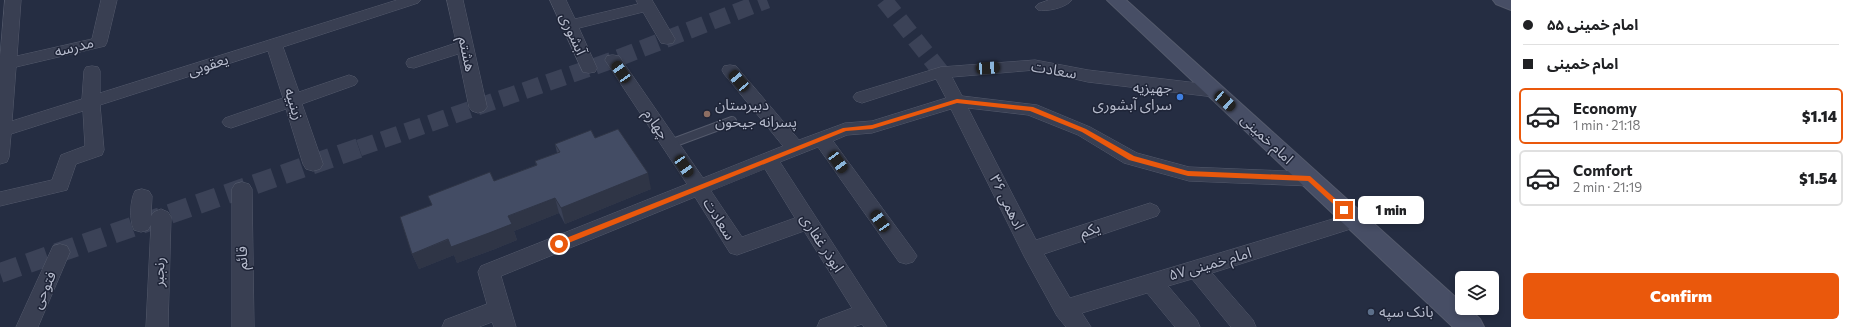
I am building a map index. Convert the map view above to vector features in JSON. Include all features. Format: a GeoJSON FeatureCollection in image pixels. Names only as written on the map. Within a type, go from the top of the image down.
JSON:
{"type":"FeatureCollection","features":[{"type":"Feature","properties":{"kind":"main road","name":"امام خمینی"},"geometry":{"type":"LineString","coordinates":[[1116,0],[1471,327]]}},
{"type":"Feature","properties":{"kind":"main road"},"geometry":{"type":"LineString","coordinates":[[1502,0],[1511,5]]}},
{"type":"Feature","properties":{"kind":"street"},"geometry":{"type":"LineString","coordinates":[[0,157],[4,64],[13,0]]}},
{"type":"Feature","properties":{"kind":"street","name":"مدرسه"},"geometry":{"type":"LineString","coordinates":[[4,64],[99,42],[109,0]]}},
{"type":"Feature","properties":{"kind":"street","name":"یعقوبی"},"geometry":{"type":"LineString","coordinates":[[2,131],[274,43],[372,6],[413,0]]}},
{"type":"Feature","properties":{"kind":"street","name":"هشتم"},"geometry":{"type":"LineString","coordinates":[[455,0],[478,107]]}},
{"type":"Feature","properties":{"kind":"street","name":"آبشوری"},"geometry":{"type":"LineString","coordinates":[[558,0],[589,68]]}},
{"type":"Feature","properties":{"kind":"street"},"geometry":{"type":"LineString","coordinates":[[1043,7],[1064,0]]}},
{"type":"Feature","properties":{"kind":"street"},"geometry":{"type":"LineString","coordinates":[[569,25],[646,3],[667,39]]}},
{"type":"Feature","properties":{"kind":"street","name":"زینبیه"},"geometry":{"type":"LineString","coordinates":[[274,43],[313,164]]}},
{"type":"Feature","properties":{"kind":"street"},"geometry":{"type":"LineString","coordinates":[[414,63],[465,46]]}},
{"type":"Feature","properties":{"kind":"street","name":"چهارم"},"geometry":{"type":"LineString","coordinates":[[613,60],[699,187]]}},
{"type":"Feature","properties":{"kind":"street","name":"سعادت"},"geometry":{"type":"LineString","coordinates":[[862,97],[941,72],[1035,65],[1088,76],[1214,91]]}},
{"type":"Feature","properties":{"kind":"street"},"geometry":{"type":"LineString","coordinates":[[730,70],[796,149]]}},
{"type":"Feature","properties":{"kind":"street"},"geometry":{"type":"LineString","coordinates":[[0,199],[60,185],[68,160],[95,150],[91,102],[92,71]]}},
{"type":"Feature","properties":{"kind":"street","name":"ادهمی ۳۶"},"geometry":{"type":"LineString","coordinates":[[941,72],[1031,250],[1065,309],[1080,327]]}},
{"type":"Feature","properties":{"kind":"street"},"geometry":{"type":"LineString","coordinates":[[231,122],[349,81]]}},
{"type":"Feature","properties":{"kind":"street"},"geometry":{"type":"LineString","coordinates":[[453,327],[502,318],[489,272],[845,129],[872,127],[957,101],[1031,109],[1084,131],[1131,158],[1188,174],[1310,178]]}},
{"type":"Feature","properties":{"kind":"street"},"geometry":{"type":"LineString","coordinates":[[822,139],[906,256]]}},
{"type":"Feature","properties":{"kind":"street","name":"ابوذر غفاری"},"geometry":{"type":"LineString","coordinates":[[769,160],[871,320]]}},
{"type":"Feature","properties":{"kind":"street","name":"سعادت"},"geometry":{"type":"LineString","coordinates":[[699,187],[737,247],[808,221]]}},
{"type":"Feature","properties":{"kind":"street","name":"قائم"},"geometry":{"type":"LineString","coordinates":[[242,189],[243,327]]}},
{"type":"Feature","properties":{"kind":"street"},"geometry":{"type":"LineString","coordinates":[[141,224],[142,196]]}},
{"type":"Feature","properties":{"kind":"street","name":"یکم"},"geometry":{"type":"LineString","coordinates":[[1031,250],[1150,211]]}},
{"type":"Feature","properties":{"kind":"street","name":"رنجبر"},"geometry":{"type":"LineString","coordinates":[[157,327],[161,217]]}},
{"type":"Feature","properties":{"kind":"street","name":"امام خمینی ۵۷"},"geometry":{"type":"LineString","coordinates":[[1065,309],[1356,220]]}},
{"type":"Feature","properties":{"kind":"street","name":"فتوحی"},"geometry":{"type":"LineString","coordinates":[[27,327],[60,252]]}},
{"type":"Feature","properties":{"kind":"street"},"geometry":{"type":"LineString","coordinates":[[1196,269],[1245,327]]}},
{"type":"Feature","properties":{"kind":"street"},"geometry":{"type":"LineString","coordinates":[[1151,282],[1189,327]]}},
{"type":"Feature","properties":{"kind":"street"},"geometry":{"type":"LineString","coordinates":[[828,327],[871,320]]}},
{"type":"Feature","properties":{"kind":"lane"},"geometry":{"type":"LineString","coordinates":[[670,144],[732,121]]}},
{"type":"Feature","properties":{"kind":"building"},"geometry":{"type":"Polygon","coordinates":[[[618,129],[648,173],[561,208],[555,198],[508,216],[512,224],[451,247],[448,239],[412,254],[400,217],[432,205],[428,196],[490,172],[494,181],[537,165],[535,161],[560,152],[555,144],[591,130],[595,138],[618,129]]]}},
{"type":"Feature","properties":{"kind":"tunnel"},"geometry":{"type":"LineString","coordinates":[[359,148],[613,60],[767,0]]}},
{"type":"Feature","properties":{"kind":"tunnel"},"geometry":{"type":"LineString","coordinates":[[884,0],[941,72]]}},
{"type":"Feature","properties":{"kind":"tunnel"},"geometry":{"type":"LineString","coordinates":[[0,273],[362,147]]}},
{"type":"Feature","properties":{"kind":"place","name":"جهیزیه سرای آبشوری"},"geometry":{"type":"Point","coordinates":[1180,97]}},
{"type":"Feature","properties":{"kind":"place","name":"دبیرستان پسرانه جیحون"},"geometry":{"type":"Point","coordinates":[707,114]}},
{"type":"Feature","properties":{"kind":"place","name":"بانک سپه"},"geometry":{"type":"Point","coordinates":[1371,312]}},
{"type":"Feature","properties":{"kind":"route"},"geometry":{"type":"LineString","coordinates":[[559,244],[845,129],[872,127],[957,101],[1031,109],[1084,131],[1131,158],[1188,174],[1310,178],[1344,210]]}}]}
